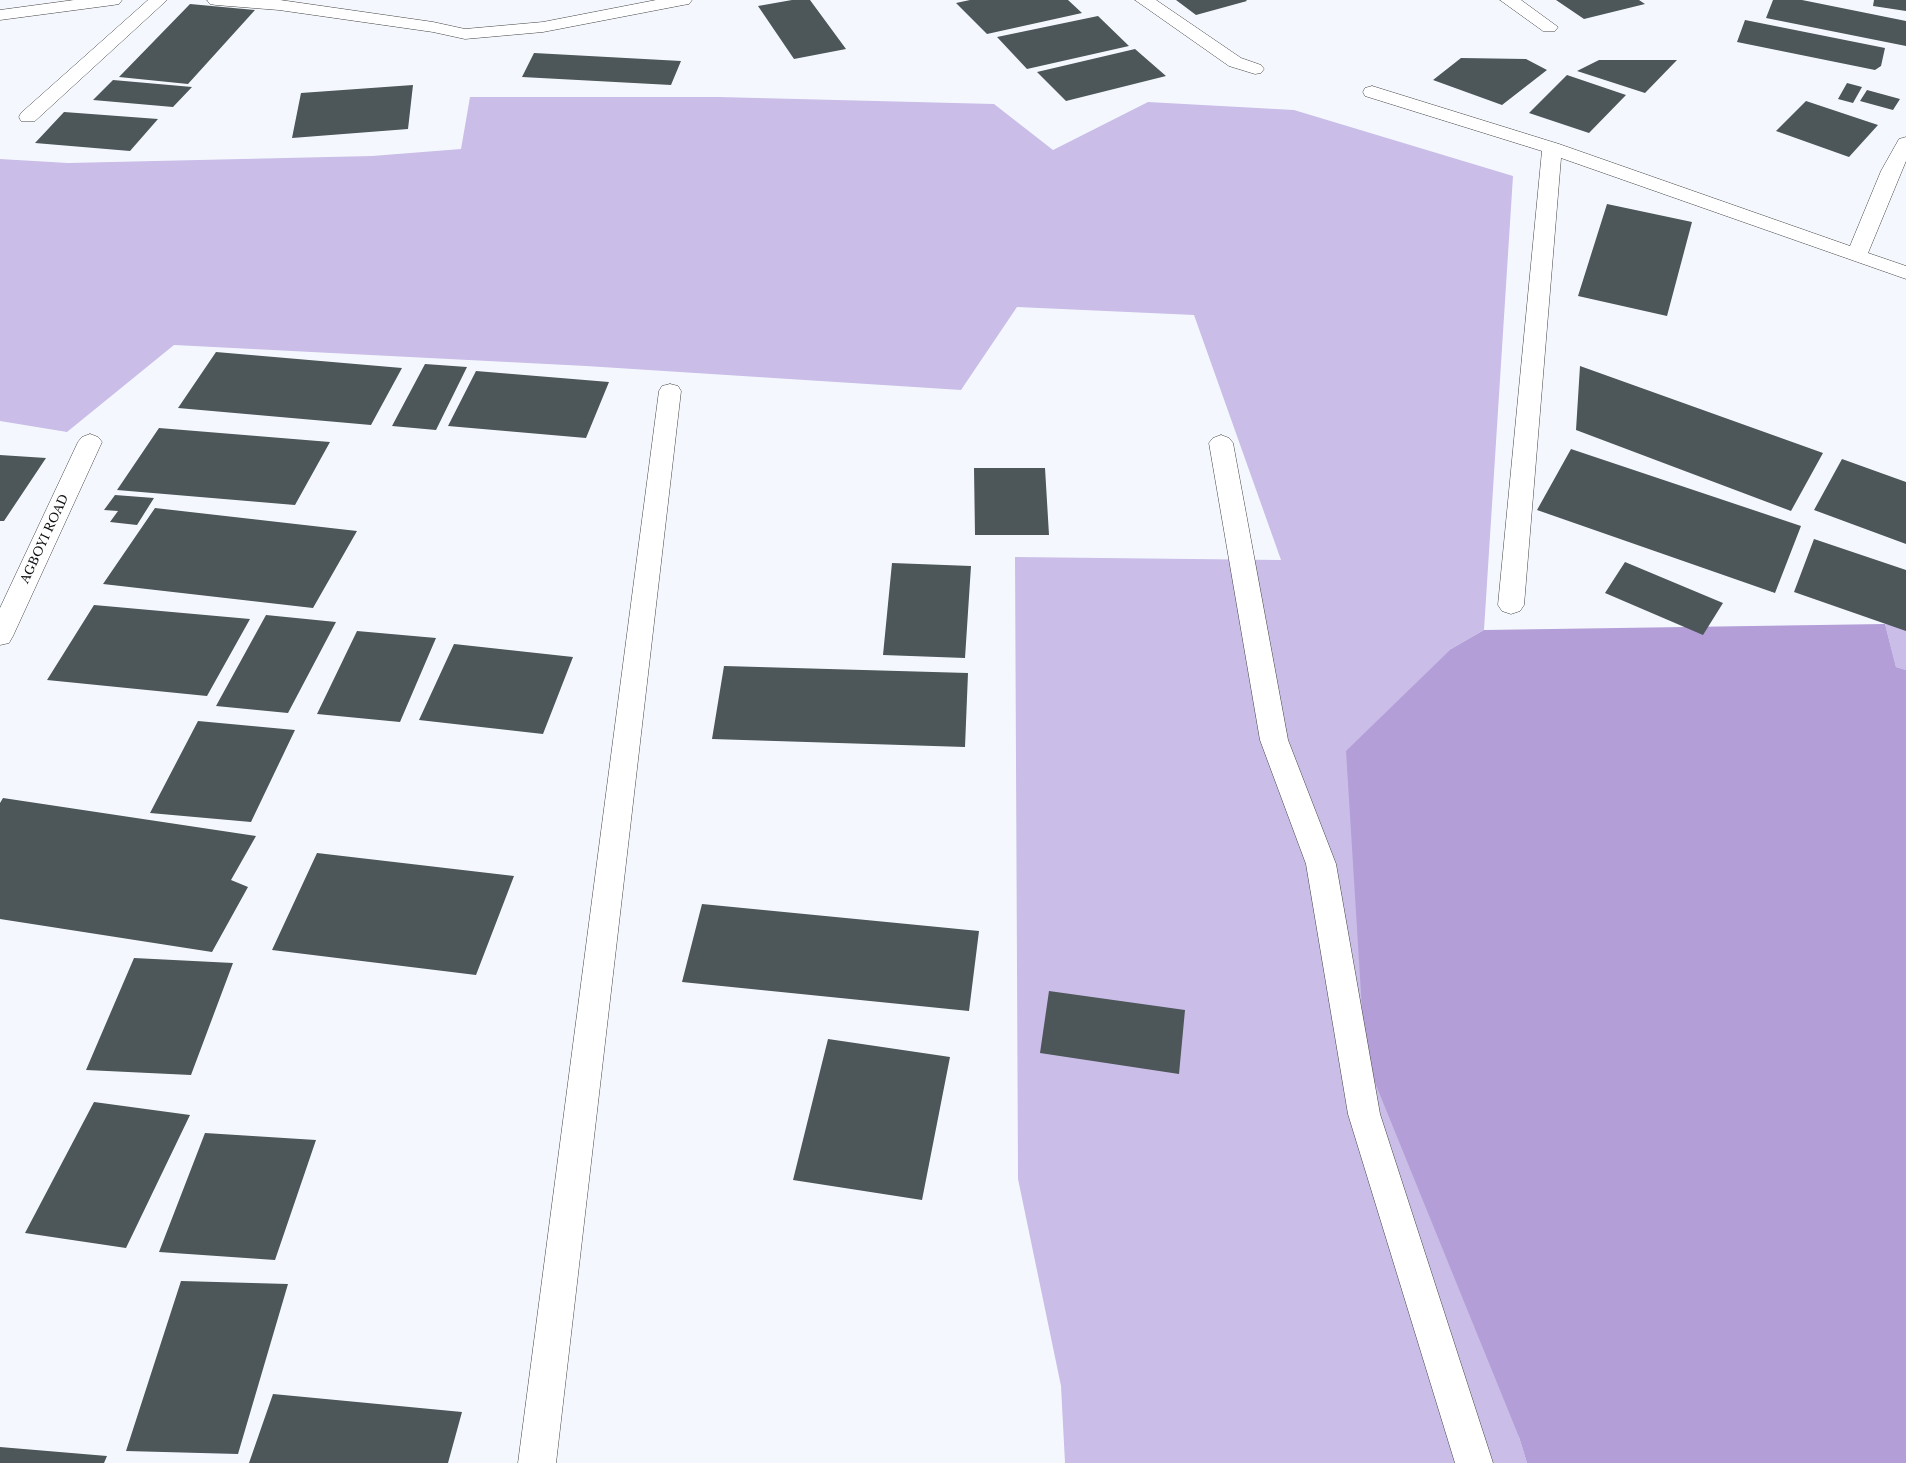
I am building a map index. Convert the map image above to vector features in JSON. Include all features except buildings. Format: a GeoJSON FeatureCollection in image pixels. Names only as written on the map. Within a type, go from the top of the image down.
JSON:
{"type":"FeatureCollection","features":[{"type":"Feature","properties":{"kind":"street"},"geometry":{"type":"LineString","coordinates":[[0,16],[113,0]]}},
{"type":"Feature","properties":{"kind":"street"},"geometry":{"type":"LineString","coordinates":[[28,117],[158,0]]}},
{"type":"Feature","properties":{"kind":"street"},"geometry":{"type":"LineString","coordinates":[[216,0],[279,5],[433,27],[465,34],[543,27],[683,0]]}},
{"type":"Feature","properties":{"kind":"street"},"geometry":{"type":"LineString","coordinates":[[1144,0],[1235,62],[1255,69]]}},
{"type":"Feature","properties":{"kind":"street"},"geometry":{"type":"LineString","coordinates":[[1508,0],[1549,27]]}},
{"type":"Feature","properties":{"kind":"street"},"geometry":{"type":"LineString","coordinates":[[1372,92],[1552,148],[1906,272]]}},
{"type":"Feature","properties":{"kind":"street"},"geometry":{"type":"LineString","coordinates":[[1857,254],[1891,170],[1906,143]]}},
{"type":"Feature","properties":{"kind":"street"},"geometry":{"type":"LineString","coordinates":[[1511,605],[1552,148]]}},
{"type":"Feature","properties":{"kind":"street"},"geometry":{"type":"LineString","coordinates":[[537,1463],[670,392]]}},
{"type":"Feature","properties":{"kind":"street","name":"AGBOYI ROAD"},"geometry":{"type":"LineString","coordinates":[[0,636],[90,442]]}},
{"type":"Feature","properties":{"kind":"street"},"geometry":{"type":"LineString","coordinates":[[1221,442],[1274,740],[1320,864],[1364,1114],[1474,1463]]}},
{"type":"Feature","properties":{"kind":"shaded area"},"geometry":{"type":"Polygon","coordinates":[[[470,97],[719,97],[994,104],[1053,150],[1148,102],[1294,110],[1513,176],[1484,630],[1451,649],[1519,1437],[1527,1463],[1065,1463],[1061,1386],[1018,1179],[1015,557],[1281,560],[1194,315],[1017,307],[961,390],[586,366],[174,345],[67,432],[0,421],[0,159],[68,163],[372,156],[461,149],[470,97]]]}},
{"type":"Feature","properties":{"kind":"shaded area"},"geometry":{"type":"Polygon","coordinates":[[[1885,624],[1906,627],[1906,670],[1896,667],[1885,624]]]}},
{"type":"Feature","properties":{"kind":"shaded area"},"geometry":{"type":"Polygon","coordinates":[[[1885,624],[1896,667],[1906,670],[1906,1463],[1527,1463],[1519,1437],[1365,1058],[1346,751],[1451,649],[1484,630],[1885,624]]]}}]}
